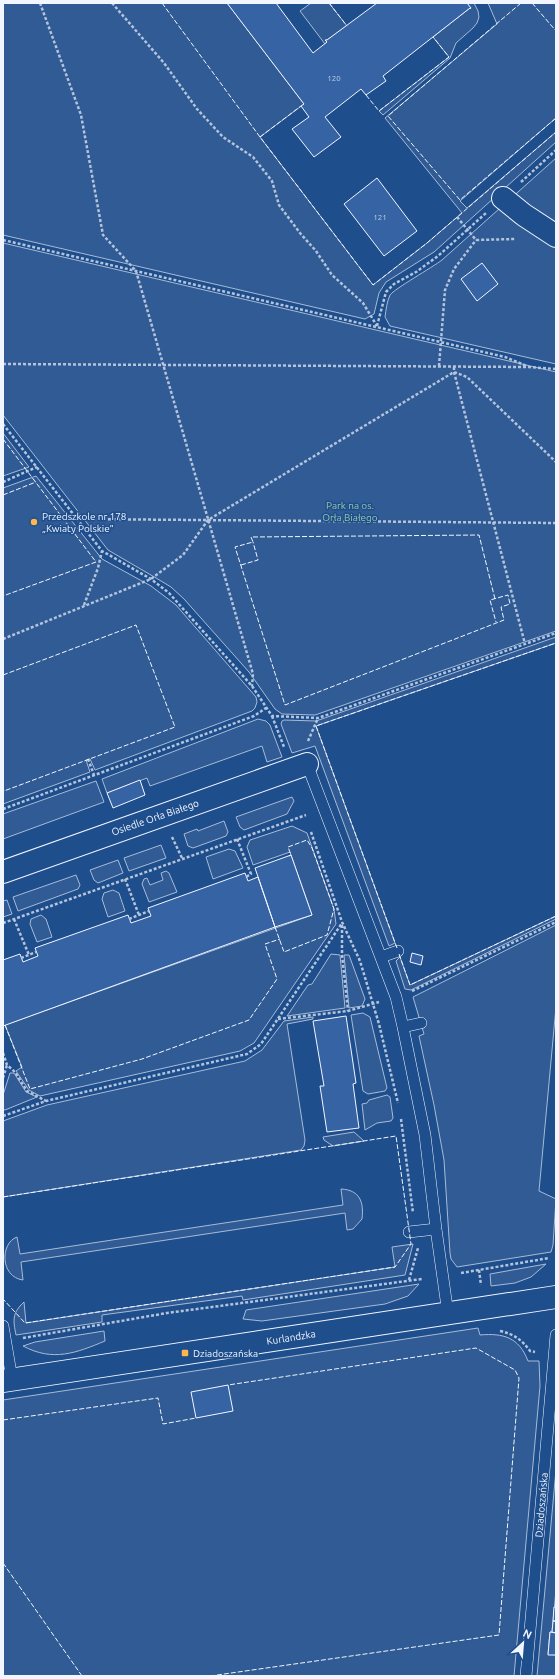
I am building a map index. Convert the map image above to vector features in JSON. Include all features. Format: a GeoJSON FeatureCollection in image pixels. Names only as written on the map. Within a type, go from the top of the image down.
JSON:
{"type":"FeatureCollection","features":[{"type":"Feature","properties":{"kind":"street"},"geometry":{"type":"LineString","coordinates":[[503,198],[524,215],[556,236]]}},
{"type":"Feature","properties":{"kind":"street","name":"Osiedle Orła Białego"},"geometry":{"type":"LineString","coordinates":[[3,872],[306,754]]}},
{"type":"Feature","properties":{"kind":"street","name":"Kurlandzka"},"geometry":{"type":"LineString","coordinates":[[8,1380],[556,1297]]}},
{"type":"Feature","properties":{"kind":"lane"},"geometry":{"type":"LineString","coordinates":[[306,754],[396,997],[425,1135],[448,1314]]}},
{"type":"Feature","properties":{"kind":"lane"},"geometry":{"type":"LineString","coordinates":[[380,957],[398,951]]}},
{"type":"Feature","properties":{"kind":"lane"},"geometry":{"type":"LineString","coordinates":[[403,1027],[421,1023]]}},
{"type":"Feature","properties":{"kind":"lane"},"geometry":{"type":"LineString","coordinates":[[412,1232],[436,1229]]}},
{"type":"Feature","properties":{"kind":"lane"},"geometry":{"type":"LineString","coordinates":[[3,1326],[6,1341],[8,1380]]}},
{"type":"Feature","properties":{"kind":"lane","name":"Dziadoszańska"},"geometry":{"type":"LineString","coordinates":[[526,1676],[556,1335]]}},
{"type":"Feature","properties":{"kind":"path"},"geometry":{"type":"LineString","coordinates":[[40,3],[81,115],[103,235],[136,271],[253,674],[252,686]]}},
{"type":"Feature","properties":{"kind":"path"},"geometry":{"type":"LineString","coordinates":[[112,3],[164,63],[197,109],[223,137],[253,157],[272,181],[279,205],[316,251],[332,275],[363,303],[377,326]]}},
{"type":"Feature","properties":{"kind":"path"},"geometry":{"type":"LineString","coordinates":[[377,326],[386,292],[394,284],[416,272],[438,256],[556,150]]}},
{"type":"Feature","properties":{"kind":"path"},"geometry":{"type":"LineString","coordinates":[[457,217],[476,240]]}},
{"type":"Feature","properties":{"kind":"path"},"geometry":{"type":"LineString","coordinates":[[476,240],[520,238]]}},
{"type":"Feature","properties":{"kind":"path"},"geometry":{"type":"LineString","coordinates":[[3,240],[440,341],[505,357],[529,367]]}},
{"type":"Feature","properties":{"kind":"path"},"geometry":{"type":"LineString","coordinates":[[439,366],[445,290],[454,269],[476,240]]}},
{"type":"Feature","properties":{"kind":"path"},"geometry":{"type":"LineString","coordinates":[[3,364],[454,366],[529,367],[556,369]]}},
{"type":"Feature","properties":{"kind":"path"},"geometry":{"type":"LineString","coordinates":[[454,366],[454,372],[525,644]]}},
{"type":"Feature","properties":{"kind":"path"},"geometry":{"type":"LineString","coordinates":[[3,639],[151,579],[183,554],[208,520],[454,372]]}},
{"type":"Feature","properties":{"kind":"path"},"geometry":{"type":"LineString","coordinates":[[454,372],[467,377],[556,462]]}},
{"type":"Feature","properties":{"kind":"path"},"geometry":{"type":"LineString","coordinates":[[3,424],[102,551],[151,579],[181,604],[252,686],[272,716],[318,718],[556,633]]}},
{"type":"Feature","properties":{"kind":"path"},"geometry":{"type":"LineString","coordinates":[[3,482],[37,467]]}},
{"type":"Feature","properties":{"kind":"path"},"geometry":{"type":"LineString","coordinates":[[77,519],[556,523]]}},
{"type":"Feature","properties":{"kind":"path"},"geometry":{"type":"LineString","coordinates":[[83,606],[98,568],[102,551]]}},
{"type":"Feature","properties":{"kind":"path"},"geometry":{"type":"LineString","coordinates":[[3,809],[254,716],[266,708]]}},
{"type":"Feature","properties":{"kind":"path"},"geometry":{"type":"LineString","coordinates":[[306,754],[318,718]]}},
{"type":"Feature","properties":{"kind":"path"},"geometry":{"type":"LineString","coordinates":[[88,759],[94,775]]}},
{"type":"Feature","properties":{"kind":"path"},"geometry":{"type":"LineString","coordinates":[[3,923],[237,838],[306,815],[308,822]]}},
{"type":"Feature","properties":{"kind":"path"},"geometry":{"type":"LineString","coordinates":[[310,829],[342,922],[360,961],[372,1005],[379,1024],[398,1104]]}},
{"type":"Feature","properties":{"kind":"path"},"geometry":{"type":"LineString","coordinates":[[237,838],[251,874],[246,877]]}},
{"type":"Feature","properties":{"kind":"path"},"geometry":{"type":"LineString","coordinates":[[125,879],[138,915]]}},
{"type":"Feature","properties":{"kind":"path"},"geometry":{"type":"LineString","coordinates":[[129,919],[149,911]]}},
{"type":"Feature","properties":{"kind":"path"},"geometry":{"type":"LineString","coordinates":[[14,919],[28,955]]}},
{"type":"Feature","properties":{"kind":"path"},"geometry":{"type":"LineString","coordinates":[[342,922],[342,955],[348,1011]]}},
{"type":"Feature","properties":{"kind":"path"},"geometry":{"type":"LineString","coordinates":[[3,1116],[46,1101],[247,1054],[260,1044],[342,922]]}},
{"type":"Feature","properties":{"kind":"path"},"geometry":{"type":"LineString","coordinates":[[277,1019],[348,1011],[396,997],[416,990],[556,922]]}},
{"type":"Feature","properties":{"kind":"path"},"geometry":{"type":"LineString","coordinates":[[21,958],[36,952]]}},
{"type":"Feature","properties":{"kind":"path"},"geometry":{"type":"LineString","coordinates":[[3,1053],[7,1065],[15,1072],[27,1091],[46,1101]]}},
{"type":"Feature","properties":{"kind":"path"},"geometry":{"type":"LineString","coordinates":[[3,1078],[7,1065]]}},
{"type":"Feature","properties":{"kind":"path"},"geometry":{"type":"LineString","coordinates":[[401,1118],[412,1232],[418,1251],[408,1280]]}},
{"type":"Feature","properties":{"kind":"path"},"geometry":{"type":"LineString","coordinates":[[461,1273],[549,1258]]}},
{"type":"Feature","properties":{"kind":"path"},"geometry":{"type":"LineString","coordinates":[[478,1270],[481,1285]]}},
{"type":"Feature","properties":{"kind":"path"},"geometry":{"type":"LineString","coordinates":[[6,1341],[167,1313],[422,1279]]}},
{"type":"Feature","properties":{"kind":"path"},"geometry":{"type":"LineString","coordinates":[[495,1330],[513,1335],[523,1341],[530,1351],[535,1352]]}},
{"type":"Feature","properties":{"kind":"green space"},"geometry":{"type":"Polygon","coordinates":[[[3,3],[227,3],[304,104],[260,137],[373,285],[427,243],[462,213],[385,118],[497,24],[488,3],[556,3],[556,118],[460,201],[467,208],[556,132],[556,142],[434,252],[386,282],[379,293],[374,314],[365,319],[3,235],[3,3]]]}},
{"type":"Feature","properties":{"kind":"green space"},"geometry":{"type":"Polygon","coordinates":[[[311,3],[329,3],[347,26],[326,40],[327,42],[325,44],[300,11],[311,3]]]}},
{"type":"Feature","properties":{"kind":"green space"},"geometry":{"type":"Polygon","coordinates":[[[467,3],[474,3],[478,11],[479,17],[477,23],[456,43],[450,58],[383,115],[379,111],[449,57],[433,37],[470,8],[471,9],[467,3]]]}},
{"type":"Feature","properties":{"kind":"green space"},"geometry":{"type":"Polygon","coordinates":[[[556,158],[556,364],[390,326],[385,317],[390,295],[442,260],[556,158]]]}},
{"type":"Feature","properties":{"kind":"green space","name":"Park na os. Orła Białego"},"geometry":{"type":"Polygon","coordinates":[[[3,243],[556,372],[556,631],[315,715],[282,714],[275,709],[249,672],[184,599],[171,587],[108,550],[3,415],[3,243]]]}},
{"type":"Feature","properties":{"kind":"green space"},"geometry":{"type":"Polygon","coordinates":[[[3,433],[29,467],[3,476],[3,433]]]}},
{"type":"Feature","properties":{"kind":"green space"},"geometry":{"type":"Polygon","coordinates":[[[36,476],[102,559],[151,586],[176,605],[256,697],[257,702],[252,711],[95,770],[90,759],[86,760],[90,772],[3,804],[3,488],[36,476]]]}},
{"type":"Feature","properties":{"kind":"green space"},"geometry":{"type":"Polygon","coordinates":[[[556,637],[556,643],[316,726],[395,943],[389,946],[315,746],[292,753],[281,724],[282,721],[316,721],[556,637]]]}},
{"type":"Feature","properties":{"kind":"green space"},"geometry":{"type":"Polygon","coordinates":[[[258,719],[266,721],[270,725],[282,757],[267,762],[262,746],[150,786],[147,778],[107,793],[102,779],[258,719]]]}},
{"type":"Feature","properties":{"kind":"green space"},"geometry":{"type":"Polygon","coordinates":[[[96,781],[104,802],[3,839],[3,814],[96,781]]]}},
{"type":"Feature","properties":{"kind":"green space"},"geometry":{"type":"Polygon","coordinates":[[[292,797],[294,801],[287,814],[244,830],[240,827],[236,817],[292,797]]]}},
{"type":"Feature","properties":{"kind":"green space"},"geometry":{"type":"Polygon","coordinates":[[[224,821],[228,832],[226,836],[193,848],[188,846],[184,834],[197,829],[198,831],[224,821]]]}},
{"type":"Feature","properties":{"kind":"green space"},"geometry":{"type":"Polygon","coordinates":[[[292,826],[307,833],[334,909],[336,924],[254,1043],[240,1051],[40,1096],[29,1090],[16,1071],[22,1067],[5,1025],[312,915],[290,852],[253,865],[247,847],[250,840],[292,826]]]}},
{"type":"Feature","properties":{"kind":"green space"},"geometry":{"type":"Polygon","coordinates":[[[161,845],[166,858],[129,871],[124,858],[161,845]]]}},
{"type":"Feature","properties":{"kind":"green space"},"geometry":{"type":"Polygon","coordinates":[[[229,849],[235,851],[243,868],[213,879],[206,857],[229,849]]]}},
{"type":"Feature","properties":{"kind":"green space"},"geometry":{"type":"Polygon","coordinates":[[[118,860],[123,873],[98,883],[94,880],[90,870],[118,860]]]}},
{"type":"Feature","properties":{"kind":"green space"},"geometry":{"type":"Polygon","coordinates":[[[166,871],[169,873],[177,892],[149,902],[142,884],[144,879],[147,878],[150,885],[163,880],[161,873],[166,871]]]}},
{"type":"Feature","properties":{"kind":"green space"},"geometry":{"type":"Polygon","coordinates":[[[76,875],[80,885],[78,889],[18,911],[13,897],[76,875]]]}},
{"type":"Feature","properties":{"kind":"green space"},"geometry":{"type":"Polygon","coordinates":[[[113,890],[119,893],[125,911],[108,917],[102,899],[104,893],[113,890]]]}},
{"type":"Feature","properties":{"kind":"green space"},"geometry":{"type":"Polygon","coordinates":[[[7,900],[12,914],[3,917],[3,901],[7,900]]]}},
{"type":"Feature","properties":{"kind":"green space"},"geometry":{"type":"Polygon","coordinates":[[[41,915],[46,919],[52,937],[37,942],[30,924],[31,919],[41,915]]]}},
{"type":"Feature","properties":{"kind":"green space"},"geometry":{"type":"Polygon","coordinates":[[[556,916],[556,919],[411,990],[405,989],[396,961],[400,957],[410,985],[556,916]]]}},
{"type":"Feature","properties":{"kind":"green space"},"geometry":{"type":"Polygon","coordinates":[[[556,925],[556,1007],[539,1191],[556,1199],[553,1245],[551,1252],[457,1267],[451,1259],[450,1253],[444,1160],[419,1036],[424,1034],[413,997],[556,925]]]}},
{"type":"Feature","properties":{"kind":"green space"},"geometry":{"type":"Polygon","coordinates":[[[331,954],[340,955],[345,1008],[287,1016],[308,985],[312,984],[331,954]]]}},
{"type":"Feature","properties":{"kind":"green space"},"geometry":{"type":"Polygon","coordinates":[[[344,955],[349,955],[365,999],[362,1006],[349,1008],[344,955]]]}},
{"type":"Feature","properties":{"kind":"green space"},"geometry":{"type":"Polygon","coordinates":[[[363,1013],[370,1017],[387,1088],[385,1091],[368,1094],[363,1091],[351,1015],[363,1013]]]}},
{"type":"Feature","properties":{"kind":"green space"},"geometry":{"type":"Polygon","coordinates":[[[313,1017],[313,1019],[287,1024],[305,1140],[304,1146],[301,1150],[3,1197],[3,1121],[47,1105],[245,1061],[262,1050],[284,1021],[313,1017]]]}},
{"type":"Feature","properties":{"kind":"green space"},"geometry":{"type":"Polygon","coordinates":[[[10,1073],[14,1073],[26,1092],[37,1097],[5,1110],[3,1109],[3,1095],[10,1073]]]}},
{"type":"Feature","properties":{"kind":"green space"},"geometry":{"type":"Polygon","coordinates":[[[387,1095],[390,1097],[393,1118],[391,1121],[377,1123],[365,1130],[362,1104],[367,1103],[369,1100],[387,1095]]]}},
{"type":"Feature","properties":{"kind":"green space"},"geometry":{"type":"Polygon","coordinates":[[[354,1132],[364,1141],[333,1146],[324,1140],[323,1137],[354,1132]]]}},
{"type":"Feature","properties":{"kind":"green space"},"geometry":{"type":"Polygon","coordinates":[[[341,1189],[357,1194],[361,1202],[362,1219],[353,1229],[347,1230],[345,1213],[21,1262],[23,1280],[15,1278],[10,1273],[5,1260],[5,1252],[11,1240],[17,1237],[20,1254],[343,1205],[341,1189]]]}},
{"type":"Feature","properties":{"kind":"green space"},"geometry":{"type":"Polygon","coordinates":[[[413,1244],[405,1275],[243,1300],[242,1296],[102,1315],[102,1322],[16,1335],[14,1317],[17,1310],[24,1302],[26,1323],[395,1267],[392,1247],[413,1244]]]}},
{"type":"Feature","properties":{"kind":"green space"},"geometry":{"type":"Polygon","coordinates":[[[546,1264],[531,1277],[515,1283],[491,1286],[490,1274],[546,1264]]]}},
{"type":"Feature","properties":{"kind":"green space"},"geometry":{"type":"Polygon","coordinates":[[[419,1284],[408,1296],[385,1304],[262,1321],[243,1319],[246,1310],[419,1284]]]}},
{"type":"Feature","properties":{"kind":"green space"},"geometry":{"type":"Polygon","coordinates":[[[478,1328],[480,1335],[496,1335],[509,1338],[520,1347],[528,1361],[539,1361],[540,1386],[514,1676],[3,1676],[3,1400],[478,1328]]]}},
{"type":"Feature","properties":{"kind":"green space"},"geometry":{"type":"Polygon","coordinates":[[[104,1331],[105,1341],[84,1349],[64,1354],[44,1354],[23,1346],[35,1342],[104,1331]]]}},
{"type":"Feature","properties":{"kind":"green space"},"geometry":{"type":"Polygon","coordinates":[[[556,1470],[556,1590],[552,1632],[550,1632],[548,1654],[556,1655],[556,1676],[537,1676],[556,1470]]]}},
{"type":"Feature","properties":{"kind":"building"},"geometry":{"type":"Polygon","coordinates":[[[227,3],[276,3],[313,53],[327,42],[325,40],[377,3],[467,3],[471,8],[383,76],[386,81],[366,95],[361,89],[325,117],[341,137],[314,157],[292,129],[309,117],[301,106],[304,104],[227,3]]]}},
{"type":"Feature","properties":{"kind":"building"},"geometry":{"type":"Polygon","coordinates":[[[377,178],[417,231],[384,256],[344,204],[377,178]]]}},
{"type":"Feature","properties":{"kind":"building"},"geometry":{"type":"Polygon","coordinates":[[[482,263],[498,284],[477,301],[461,279],[482,263]]]}},
{"type":"Feature","properties":{"kind":"building"},"geometry":{"type":"Polygon","coordinates":[[[140,780],[145,795],[113,808],[107,793],[140,780]]]}},
{"type":"Feature","properties":{"kind":"building"},"geometry":{"type":"Polygon","coordinates":[[[291,855],[312,915],[275,927],[255,868],[291,855]]]}},
{"type":"Feature","properties":{"kind":"building"},"geometry":{"type":"Polygon","coordinates":[[[245,873],[248,881],[258,877],[275,927],[3,1026],[3,960],[20,954],[23,962],[38,956],[35,948],[128,915],[131,923],[151,916],[148,908],[245,873]]]}},
{"type":"Feature","properties":{"kind":"building"},"geometry":{"type":"Polygon","coordinates":[[[412,953],[423,956],[421,965],[410,962],[412,953]]]}},
{"type":"Feature","properties":{"kind":"building"},"geometry":{"type":"Polygon","coordinates":[[[346,1016],[356,1083],[353,1084],[359,1128],[327,1132],[320,1086],[324,1086],[313,1021],[346,1016]]]}},
{"type":"Feature","properties":{"kind":"building"},"geometry":{"type":"Polygon","coordinates":[[[228,1385],[233,1411],[196,1418],[191,1392],[228,1385]]]}},
{"type":"Feature","properties":{"kind":"building"},"geometry":{"type":"Polygon","coordinates":[[[554,1607],[556,1607],[556,1621],[553,1621],[554,1607]]]}},
{"type":"Feature","properties":{"kind":"building"},"geometry":{"type":"Polygon","coordinates":[[[553,1621],[556,1621],[556,1633],[552,1632],[553,1621]]]}},
{"type":"Feature","properties":{"kind":"building"},"geometry":{"type":"Polygon","coordinates":[[[550,1632],[556,1633],[556,1655],[548,1655],[550,1632]]]}},
{"type":"Feature","properties":{"kind":"fence"},"geometry":{"type":"LineString","coordinates":[[162,3],[260,137],[373,285],[427,243],[556,132]]}},
{"type":"Feature","properties":{"kind":"fence"},"geometry":{"type":"LineString","coordinates":[[329,3],[347,26]]}},
{"type":"Feature","properties":{"kind":"fence"},"geometry":{"type":"LineString","coordinates":[[521,3],[388,116],[460,200],[556,118]]}},
{"type":"Feature","properties":{"kind":"fence"},"geometry":{"type":"LineString","coordinates":[[532,3],[556,31]]}},
{"type":"Feature","properties":{"kind":"fence"},"geometry":{"type":"LineString","coordinates":[[366,95],[379,111],[449,57],[433,37]]}},
{"type":"Feature","properties":{"kind":"fence"},"geometry":{"type":"LineString","coordinates":[[260,137],[301,106]]}},
{"type":"Feature","properties":{"kind":"fence"},"geometry":{"type":"LineString","coordinates":[[3,439],[96,562],[3,596]]}},
{"type":"Feature","properties":{"kind":"fence"},"geometry":{"type":"LineString","coordinates":[[3,495],[36,482]]}},
{"type":"Feature","properties":{"kind":"fence"},"geometry":{"type":"LineString","coordinates":[[495,599],[479,535],[251,537],[253,542],[235,547],[285,705],[504,620],[501,607],[510,604],[508,595],[490,600],[496,622]]}},
{"type":"Feature","properties":{"kind":"fence"},"geometry":{"type":"LineString","coordinates":[[241,565],[258,560],[253,542]]}},
{"type":"Feature","properties":{"kind":"fence"},"geometry":{"type":"LineString","coordinates":[[3,675],[136,625],[175,727],[4,791],[3,789]]}},
{"type":"Feature","properties":{"kind":"fence"},"geometry":{"type":"LineString","coordinates":[[397,948],[316,726],[556,643]]}},
{"type":"Feature","properties":{"kind":"fence"},"geometry":{"type":"LineString","coordinates":[[275,927],[284,952],[327,935],[334,909],[312,848],[307,840],[288,847],[291,855],[289,856]]}},
{"type":"Feature","properties":{"kind":"fence"},"geometry":{"type":"LineString","coordinates":[[399,954],[410,985],[556,916]]}},
{"type":"Feature","properties":{"kind":"fence"},"geometry":{"type":"LineString","coordinates":[[5,1025],[30,1089],[142,1059],[249,1020],[277,979],[265,944],[280,939]]}},
{"type":"Feature","properties":{"kind":"fence"},"geometry":{"type":"LineString","coordinates":[[3,1197],[396,1136],[411,1244],[395,1267],[25,1323],[3,1299]]}},
{"type":"Feature","properties":{"kind":"fence"},"geometry":{"type":"LineString","coordinates":[[210,1676],[499,1635],[519,1378],[515,1370],[476,1348],[228,1385]]}},
{"type":"Feature","properties":{"kind":"fence"},"geometry":{"type":"LineString","coordinates":[[3,1420],[158,1398],[163,1424],[196,1418]]}},
{"type":"Feature","properties":{"kind":"fence"},"geometry":{"type":"LineString","coordinates":[[3,1563],[82,1676]]}},
{"type":"Feature","properties":{"kind":"place","name":"Przedszkole nr 178 „Kwiaty Polskie”"},"geometry":{"type":"Point","coordinates":[34,522]}},
{"type":"Feature","properties":{"kind":"place","name":"Dziadoszańska"},"geometry":{"type":"Point","coordinates":[185,1353]}}]}
